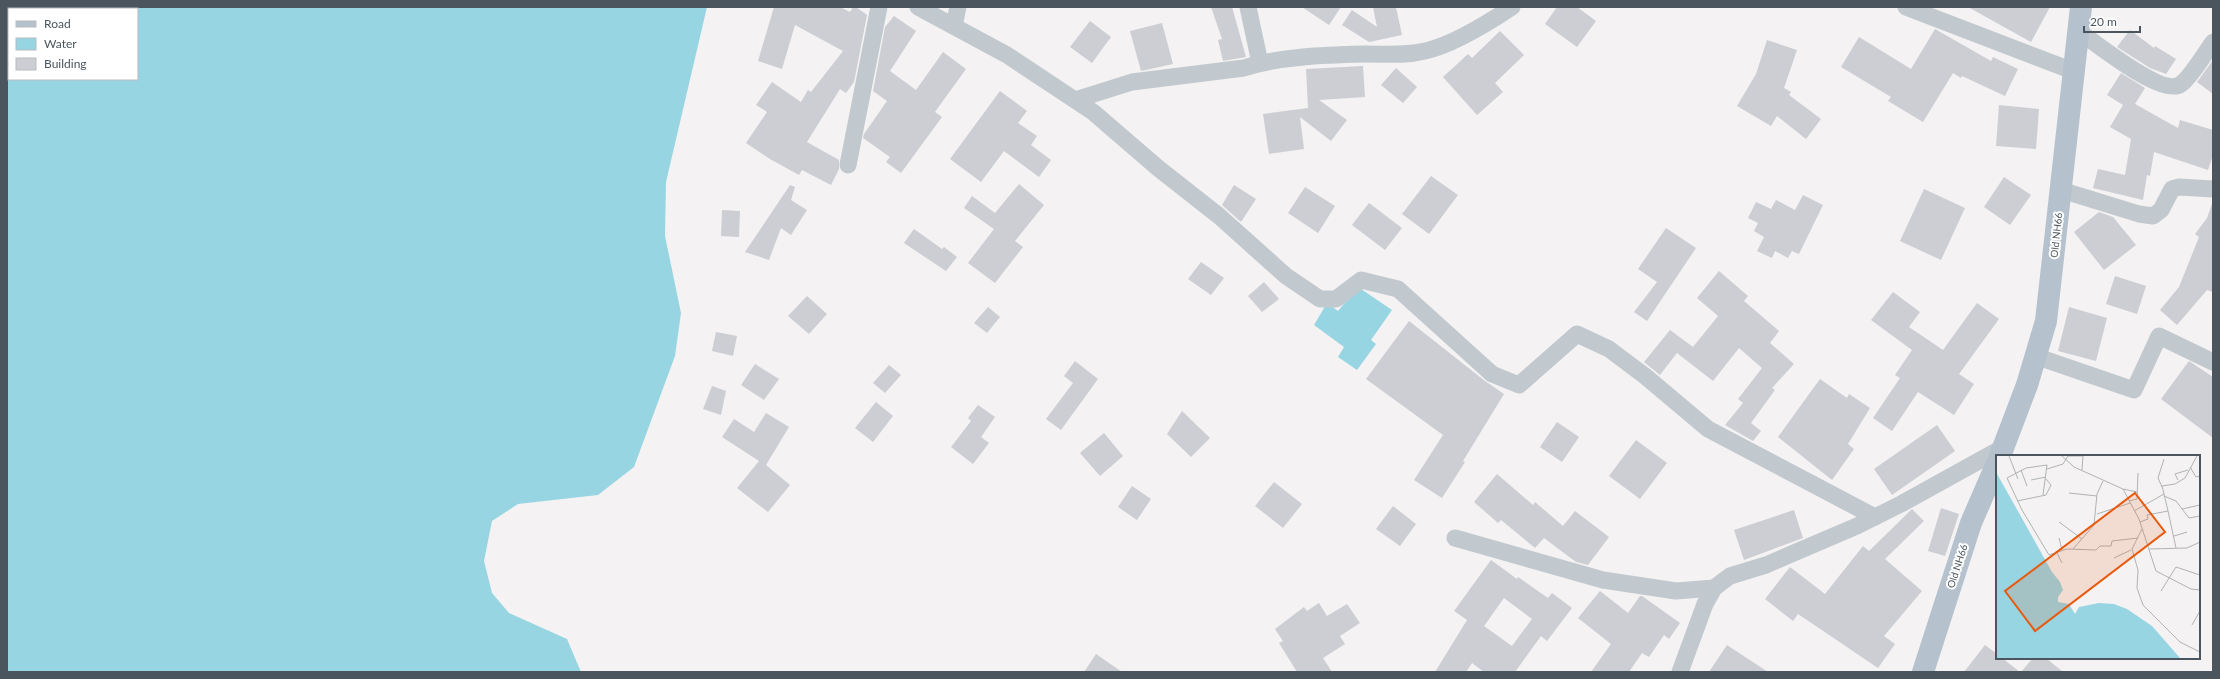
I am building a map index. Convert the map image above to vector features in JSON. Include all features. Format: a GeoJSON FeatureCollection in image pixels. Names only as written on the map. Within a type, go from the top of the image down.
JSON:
{"type":"FeatureCollection","features":[{"type":"Feature","properties":{"kind":"main road","name":"Old NH66"},"geometry":{"type":"LineString","coordinates":[[2000,455],[2046,321],[2081,7]]}},
{"type":"Feature","properties":{"kind":"main road","name":"Old NH66"},"geometry":{"type":"LineString","coordinates":[[1923,672],[1971,523],[1996,464]]}},
{"type":"Feature","properties":{"kind":"street"},"geometry":{"type":"LineString","coordinates":[[848,165],[879,7]]}},
{"type":"Feature","properties":{"kind":"street"},"geometry":{"type":"LineString","coordinates":[[918,7],[1007,55],[1093,112],[1158,168],[1219,216],[1286,276],[1320,299],[1336,299],[1361,280],[1398,289],[1492,374],[1519,385],[1577,334],[1610,349],[1645,376],[1708,429],[1875,517]]}},
{"type":"Feature","properties":{"kind":"street"},"geometry":{"type":"LineString","coordinates":[[954,26],[958,7]]}},
{"type":"Feature","properties":{"kind":"street"},"geometry":{"type":"LineString","coordinates":[[1248,7],[1260,63]]}},
{"type":"Feature","properties":{"kind":"street"},"geometry":{"type":"LineString","coordinates":[[1075,100],[1132,82],[1244,68],[1260,63],[1363,54],[1402,55],[1426,51],[1447,44],[1512,7]]}},
{"type":"Feature","properties":{"kind":"street"},"geometry":{"type":"LineString","coordinates":[[1906,7],[2073,71]]}},
{"type":"Feature","properties":{"kind":"street"},"geometry":{"type":"LineString","coordinates":[[2078,30],[2145,76],[2162,85],[2170,87],[2181,84],[2213,42]]}},
{"type":"Feature","properties":{"kind":"street"},"geometry":{"type":"LineString","coordinates":[[2061,190],[2139,214],[2153,216],[2161,210],[2172,189],[2179,187],[2213,189]]}},
{"type":"Feature","properties":{"kind":"street"},"geometry":{"type":"LineString","coordinates":[[2035,356],[2134,390],[2159,336],[2213,362]]}},
{"type":"Feature","properties":{"kind":"street"},"geometry":{"type":"LineString","coordinates":[[1680,672],[1705,604],[1714,588],[1730,576],[1766,565],[1875,517],[1996,457]]}},
{"type":"Feature","properties":{"kind":"street"},"geometry":{"type":"LineString","coordinates":[[1455,538],[1603,580],[1676,591],[1714,588]]}},
{"type":"Feature","properties":{"kind":"water"},"geometry":{"type":"Polygon","coordinates":[[[7,7],[707,7],[666,182],[665,236],[681,313],[675,356],[634,467],[598,495],[518,504],[492,521],[484,561],[492,593],[509,613],[567,639],[581,672],[7,672],[7,7]]]}},
{"type":"Feature","properties":{"kind":"water"},"geometry":{"type":"Polygon","coordinates":[[[1358,287],[1392,310],[1371,340],[1376,344],[1357,370],[1338,357],[1344,347],[1314,325],[1327,303],[1338,311],[1358,287]]]}},
{"type":"Feature","properties":{"kind":"building"},"geometry":{"type":"Polygon","coordinates":[[[774,7],[840,7],[850,12],[853,7],[856,7],[867,15],[854,82],[846,93],[840,89],[807,142],[839,160],[839,169],[831,185],[802,170],[799,175],[770,159],[746,143],[767,112],[756,105],[772,82],[801,102],[808,90],[811,92],[843,51],[795,25],[782,69],[758,61],[774,7]]]}},
{"type":"Feature","properties":{"kind":"building"},"geometry":{"type":"Polygon","coordinates":[[[1211,7],[1232,7],[1246,57],[1223,61],[1218,40],[1222,39],[1211,7]]]}},
{"type":"Feature","properties":{"kind":"building"},"geometry":{"type":"Polygon","coordinates":[[[1302,7],[1341,7],[1329,25],[1302,7]]]}},
{"type":"Feature","properties":{"kind":"building"},"geometry":{"type":"Polygon","coordinates":[[[1373,7],[1396,7],[1402,35],[1369,42],[1342,25],[1352,10],[1377,27],[1373,7]]]}},
{"type":"Feature","properties":{"kind":"building"},"geometry":{"type":"Polygon","coordinates":[[[1557,7],[1577,7],[1596,21],[1577,47],[1545,24],[1557,7]]]}},
{"type":"Feature","properties":{"kind":"building"},"geometry":{"type":"Polygon","coordinates":[[[1968,7],[2050,7],[2031,42],[1968,7]]]}},
{"type":"Feature","properties":{"kind":"building"},"geometry":{"type":"Polygon","coordinates":[[[894,16],[916,31],[890,71],[916,90],[943,52],[966,69],[935,112],[942,117],[901,173],[886,162],[890,157],[863,138],[864,134],[887,101],[873,91],[885,27],[894,16]]]}},
{"type":"Feature","properties":{"kind":"building"},"geometry":{"type":"Polygon","coordinates":[[[1090,21],[1111,37],[1092,63],[1070,47],[1090,21]]]}},
{"type":"Feature","properties":{"kind":"building"},"geometry":{"type":"Polygon","coordinates":[[[1162,23],[1173,64],[1141,71],[1130,31],[1162,23]]]}},
{"type":"Feature","properties":{"kind":"building"},"geometry":{"type":"Polygon","coordinates":[[[1935,29],[1991,61],[1993,57],[2018,69],[2005,96],[1962,76],[1961,78],[1953,73],[1923,122],[1888,101],[1891,97],[1841,67],[1859,37],[1911,69],[1935,29]]]}},
{"type":"Feature","properties":{"kind":"building"},"geometry":{"type":"Polygon","coordinates":[[[2130,30],[2154,48],[2155,46],[2176,59],[2166,74],[2150,68],[2117,47],[2130,30]]]}},
{"type":"Feature","properties":{"kind":"building"},"geometry":{"type":"Polygon","coordinates":[[[1500,31],[1524,55],[1495,83],[1503,92],[1477,115],[1443,77],[1468,54],[1472,58],[1500,31]]]}},
{"type":"Feature","properties":{"kind":"building"},"geometry":{"type":"Polygon","coordinates":[[[1767,40],[1797,50],[1784,88],[1791,92],[1789,95],[1821,119],[1806,139],[1777,116],[1771,126],[1737,106],[1756,74],[1767,40]]]}},
{"type":"Feature","properties":{"kind":"building"},"geometry":{"type":"Polygon","coordinates":[[[2213,60],[2213,94],[2197,82],[2213,60]]]}},
{"type":"Feature","properties":{"kind":"building"},"geometry":{"type":"Polygon","coordinates":[[[1363,66],[1365,97],[1319,100],[1347,120],[1331,141],[1300,117],[1304,149],[1269,154],[1263,114],[1308,108],[1306,69],[1363,66]]]}},
{"type":"Feature","properties":{"kind":"building"},"geometry":{"type":"Polygon","coordinates":[[[1396,68],[1417,87],[1403,103],[1381,85],[1396,68]]]}},
{"type":"Feature","properties":{"kind":"building"},"geometry":{"type":"Polygon","coordinates":[[[2121,73],[2145,88],[2135,104],[2178,128],[2180,120],[2213,130],[2213,155],[2208,170],[2154,152],[2150,176],[2147,175],[2143,200],[2093,188],[2098,169],[2125,175],[2131,139],[2110,127],[2123,105],[2107,95],[2121,73]]]}},
{"type":"Feature","properties":{"kind":"building"},"geometry":{"type":"Polygon","coordinates":[[[1000,91],[1027,111],[1018,123],[1037,136],[1031,145],[1051,160],[1039,177],[1004,151],[981,182],[950,159],[1000,91]]]}},
{"type":"Feature","properties":{"kind":"building"},"geometry":{"type":"Polygon","coordinates":[[[1999,105],[2039,109],[2036,149],[1996,146],[1999,105]]]}},
{"type":"Feature","properties":{"kind":"building"},"geometry":{"type":"Polygon","coordinates":[[[1431,176],[1458,195],[1429,234],[1402,214],[1431,176]]]}},
{"type":"Feature","properties":{"kind":"building"},"geometry":{"type":"Polygon","coordinates":[[[2004,177],[2031,195],[2010,225],[1984,207],[2004,177]]]}},
{"type":"Feature","properties":{"kind":"building"},"geometry":{"type":"Polygon","coordinates":[[[1019,184],[1044,205],[1015,241],[1023,247],[995,283],[968,263],[994,229],[964,208],[972,196],[995,213],[1019,184]]]}},
{"type":"Feature","properties":{"kind":"building"},"geometry":{"type":"Polygon","coordinates":[[[790,185],[795,187],[791,200],[807,210],[791,235],[781,228],[769,260],[745,252],[790,185]]]}},
{"type":"Feature","properties":{"kind":"building"},"geometry":{"type":"Polygon","coordinates":[[[1234,185],[1256,199],[1241,222],[1222,205],[1234,185]]]}},
{"type":"Feature","properties":{"kind":"building"},"geometry":{"type":"Polygon","coordinates":[[[1305,187],[1335,206],[1318,233],[1288,213],[1305,187]]]}},
{"type":"Feature","properties":{"kind":"building"},"geometry":{"type":"Polygon","coordinates":[[[1924,189],[1965,208],[1941,260],[1900,241],[1924,189]]]}},
{"type":"Feature","properties":{"kind":"building"},"geometry":{"type":"Polygon","coordinates":[[[1803,195],[1823,205],[1799,254],[1792,251],[1788,258],[1775,251],[1772,258],[1757,251],[1764,237],[1754,231],[1758,223],[1748,218],[1756,202],[1771,209],[1776,200],[1795,210],[1803,195]]]}},
{"type":"Feature","properties":{"kind":"building"},"geometry":{"type":"Polygon","coordinates":[[[1369,203],[1402,228],[1385,250],[1352,225],[1369,203]]]}},
{"type":"Feature","properties":{"kind":"building"},"geometry":{"type":"Polygon","coordinates":[[[2212,204],[2213,292],[2207,290],[2177,325],[2160,310],[2179,287],[2199,237],[2195,234],[2207,218],[2212,204]]]}},
{"type":"Feature","properties":{"kind":"building"},"geometry":{"type":"Polygon","coordinates":[[[722,210],[740,211],[739,237],[721,236],[722,210]]]}},
{"type":"Feature","properties":{"kind":"building"},"geometry":{"type":"Polygon","coordinates":[[[2099,212],[2113,217],[2136,245],[2104,270],[2074,232],[2099,212]]]}},
{"type":"Feature","properties":{"kind":"building"},"geometry":{"type":"Polygon","coordinates":[[[1666,228],[1696,248],[1647,321],[1634,312],[1657,282],[1638,269],[1666,228]]]}},
{"type":"Feature","properties":{"kind":"building"},"geometry":{"type":"Polygon","coordinates":[[[914,229],[942,249],[944,247],[957,257],[946,271],[904,243],[914,229]]]}},
{"type":"Feature","properties":{"kind":"building"},"geometry":{"type":"Polygon","coordinates":[[[1201,262],[1224,278],[1211,295],[1188,279],[1201,262]]]}},
{"type":"Feature","properties":{"kind":"building"},"geometry":{"type":"Polygon","coordinates":[[[1719,271],[1748,296],[1744,301],[1779,331],[1770,343],[1794,364],[1772,388],[1775,390],[1751,423],[1761,431],[1753,441],[1725,425],[1743,403],[1738,399],[1762,368],[1739,348],[1713,381],[1677,353],[1660,375],[1644,362],[1670,330],[1693,347],[1718,316],[1697,298],[1719,271]]]}},
{"type":"Feature","properties":{"kind":"building"},"geometry":{"type":"Polygon","coordinates":[[[2115,276],[2146,286],[2137,314],[2106,304],[2115,276]]]}},
{"type":"Feature","properties":{"kind":"building"},"geometry":{"type":"Polygon","coordinates":[[[1264,282],[1279,299],[1262,312],[1248,296],[1264,282]]]}},
{"type":"Feature","properties":{"kind":"building"},"geometry":{"type":"Polygon","coordinates":[[[1893,292],[1920,312],[1909,327],[1943,350],[1977,303],[1999,319],[1959,374],[1974,384],[1954,415],[1918,392],[1892,431],[1873,418],[1900,378],[1895,375],[1912,350],[1871,320],[1893,292]]]}},
{"type":"Feature","properties":{"kind":"building"},"geometry":{"type":"Polygon","coordinates":[[[807,296],[827,314],[809,334],[788,316],[807,296]]]}},
{"type":"Feature","properties":{"kind":"building"},"geometry":{"type":"Polygon","coordinates":[[[988,307],[1000,317],[987,333],[974,323],[988,307]]]}},
{"type":"Feature","properties":{"kind":"building"},"geometry":{"type":"Polygon","coordinates":[[[2069,307],[2107,318],[2096,361],[2058,351],[2069,307]]]}},
{"type":"Feature","properties":{"kind":"building"},"geometry":{"type":"Polygon","coordinates":[[[1409,321],[1485,381],[1504,394],[1463,461],[1465,462],[1442,498],[1414,480],[1443,435],[1366,379],[1409,321]]]}},
{"type":"Feature","properties":{"kind":"building"},"geometry":{"type":"Polygon","coordinates":[[[716,332],[737,336],[733,356],[712,351],[716,332]]]}},
{"type":"Feature","properties":{"kind":"building"},"geometry":{"type":"Polygon","coordinates":[[[1075,361],[1098,379],[1061,430],[1046,419],[1073,383],[1064,376],[1075,361]]]}},
{"type":"Feature","properties":{"kind":"building"},"geometry":{"type":"Polygon","coordinates":[[[2189,361],[2213,377],[2213,438],[2161,399],[2189,361]]]}},
{"type":"Feature","properties":{"kind":"building"},"geometry":{"type":"Polygon","coordinates":[[[755,364],[779,379],[764,400],[741,385],[755,364]]]}},
{"type":"Feature","properties":{"kind":"building"},"geometry":{"type":"Polygon","coordinates":[[[889,365],[901,375],[885,393],[873,383],[889,365]]]}},
{"type":"Feature","properties":{"kind":"building"},"geometry":{"type":"Polygon","coordinates":[[[1820,379],[1847,398],[1849,394],[1870,408],[1848,444],[1854,449],[1832,480],[1778,437],[1820,379]]]}},
{"type":"Feature","properties":{"kind":"building"},"geometry":{"type":"Polygon","coordinates":[[[712,386],[726,391],[721,415],[703,409],[712,386]]]}},
{"type":"Feature","properties":{"kind":"building"},"geometry":{"type":"Polygon","coordinates":[[[876,402],[893,416],[873,442],[855,428],[876,402]]]}},
{"type":"Feature","properties":{"kind":"building"},"geometry":{"type":"Polygon","coordinates":[[[978,405],[995,417],[981,437],[989,443],[973,464],[951,447],[971,421],[968,418],[978,405]]]}},
{"type":"Feature","properties":{"kind":"building"},"geometry":{"type":"Polygon","coordinates":[[[1182,411],[1210,438],[1191,457],[1167,434],[1182,411]]]}},
{"type":"Feature","properties":{"kind":"building"},"geometry":{"type":"Polygon","coordinates":[[[766,413],[789,427],[766,465],[790,485],[768,512],[737,488],[759,461],[722,437],[734,419],[754,432],[766,413]]]}},
{"type":"Feature","properties":{"kind":"building"},"geometry":{"type":"Polygon","coordinates":[[[1557,422],[1579,437],[1562,462],[1540,447],[1557,422]]]}},
{"type":"Feature","properties":{"kind":"building"},"geometry":{"type":"Polygon","coordinates":[[[1937,425],[1955,451],[1892,495],[1874,469],[1937,425]]]}},
{"type":"Feature","properties":{"kind":"building"},"geometry":{"type":"Polygon","coordinates":[[[1104,433],[1123,456],[1100,476],[1080,453],[1104,433]]]}},
{"type":"Feature","properties":{"kind":"building"},"geometry":{"type":"Polygon","coordinates":[[[1636,440],[1667,463],[1640,499],[1609,476],[1636,440]]]}},
{"type":"Feature","properties":{"kind":"building"},"geometry":{"type":"Polygon","coordinates":[[[1497,474],[1533,505],[1535,502],[1563,526],[1575,511],[1609,537],[1588,565],[1576,562],[1544,538],[1535,548],[1501,520],[1498,523],[1474,502],[1497,474]]]}},
{"type":"Feature","properties":{"kind":"building"},"geometry":{"type":"Polygon","coordinates":[[[1274,482],[1302,504],[1283,528],[1255,506],[1274,482]]]}},
{"type":"Feature","properties":{"kind":"building"},"geometry":{"type":"Polygon","coordinates":[[[1132,486],[1151,499],[1137,520],[1118,507],[1132,486]]]}},
{"type":"Feature","properties":{"kind":"building"},"geometry":{"type":"Polygon","coordinates":[[[1393,506],[1416,524],[1400,546],[1376,529],[1393,506]]]}},
{"type":"Feature","properties":{"kind":"building"},"geometry":{"type":"Polygon","coordinates":[[[1941,508],[1959,514],[1945,556],[1928,551],[1941,508]]]}},
{"type":"Feature","properties":{"kind":"building"},"geometry":{"type":"Polygon","coordinates":[[[1912,509],[1924,521],[1885,559],[1922,591],[1884,636],[1895,644],[1878,668],[1798,614],[1793,621],[1765,599],[1790,567],[1825,594],[1863,546],[1869,551],[1912,509]]]}},
{"type":"Feature","properties":{"kind":"building"},"geometry":{"type":"Polygon","coordinates":[[[1794,510],[1803,538],[1744,560],[1734,530],[1794,510]]]}},
{"type":"Feature","properties":{"kind":"building"},"geometry":{"type":"Polygon","coordinates":[[[1491,560],[1517,579],[1518,577],[1548,598],[1552,593],[1572,608],[1547,641],[1541,636],[1515,672],[1484,672],[1472,663],[1466,672],[1435,672],[1467,620],[1454,611],[1491,560]],[[1504,598],[1484,626],[1512,646],[1532,619],[1504,598]]]}},
{"type":"Feature","properties":{"kind":"building"},"geometry":{"type":"Polygon","coordinates":[[[1600,591],[1628,613],[1640,596],[1642,596],[1680,623],[1669,639],[1664,635],[1649,657],[1642,653],[1629,672],[1591,672],[1611,644],[1578,618],[1600,591]]]}},
{"type":"Feature","properties":{"kind":"building"},"geometry":{"type":"Polygon","coordinates":[[[1319,603],[1327,616],[1347,604],[1360,623],[1340,636],[1345,644],[1323,658],[1332,672],[1297,672],[1279,643],[1283,641],[1275,629],[1304,607],[1307,611],[1319,603]]]}},
{"type":"Feature","properties":{"kind":"building"},"geometry":{"type":"Polygon","coordinates":[[[1727,645],[1768,672],[1709,672],[1727,645]]]}},
{"type":"Feature","properties":{"kind":"building"},"geometry":{"type":"Polygon","coordinates":[[[1985,645],[1996,653],[1996,659],[2003,659],[2020,672],[1964,672],[1985,645]]]}},
{"type":"Feature","properties":{"kind":"building"},"geometry":{"type":"Polygon","coordinates":[[[1096,654],[1122,672],[1084,672],[1096,654]]]}},
{"type":"Feature","properties":{"kind":"building"},"geometry":{"type":"Polygon","coordinates":[[[2032,659],[2047,659],[2063,672],[2021,672],[2032,659]]]}}]}
